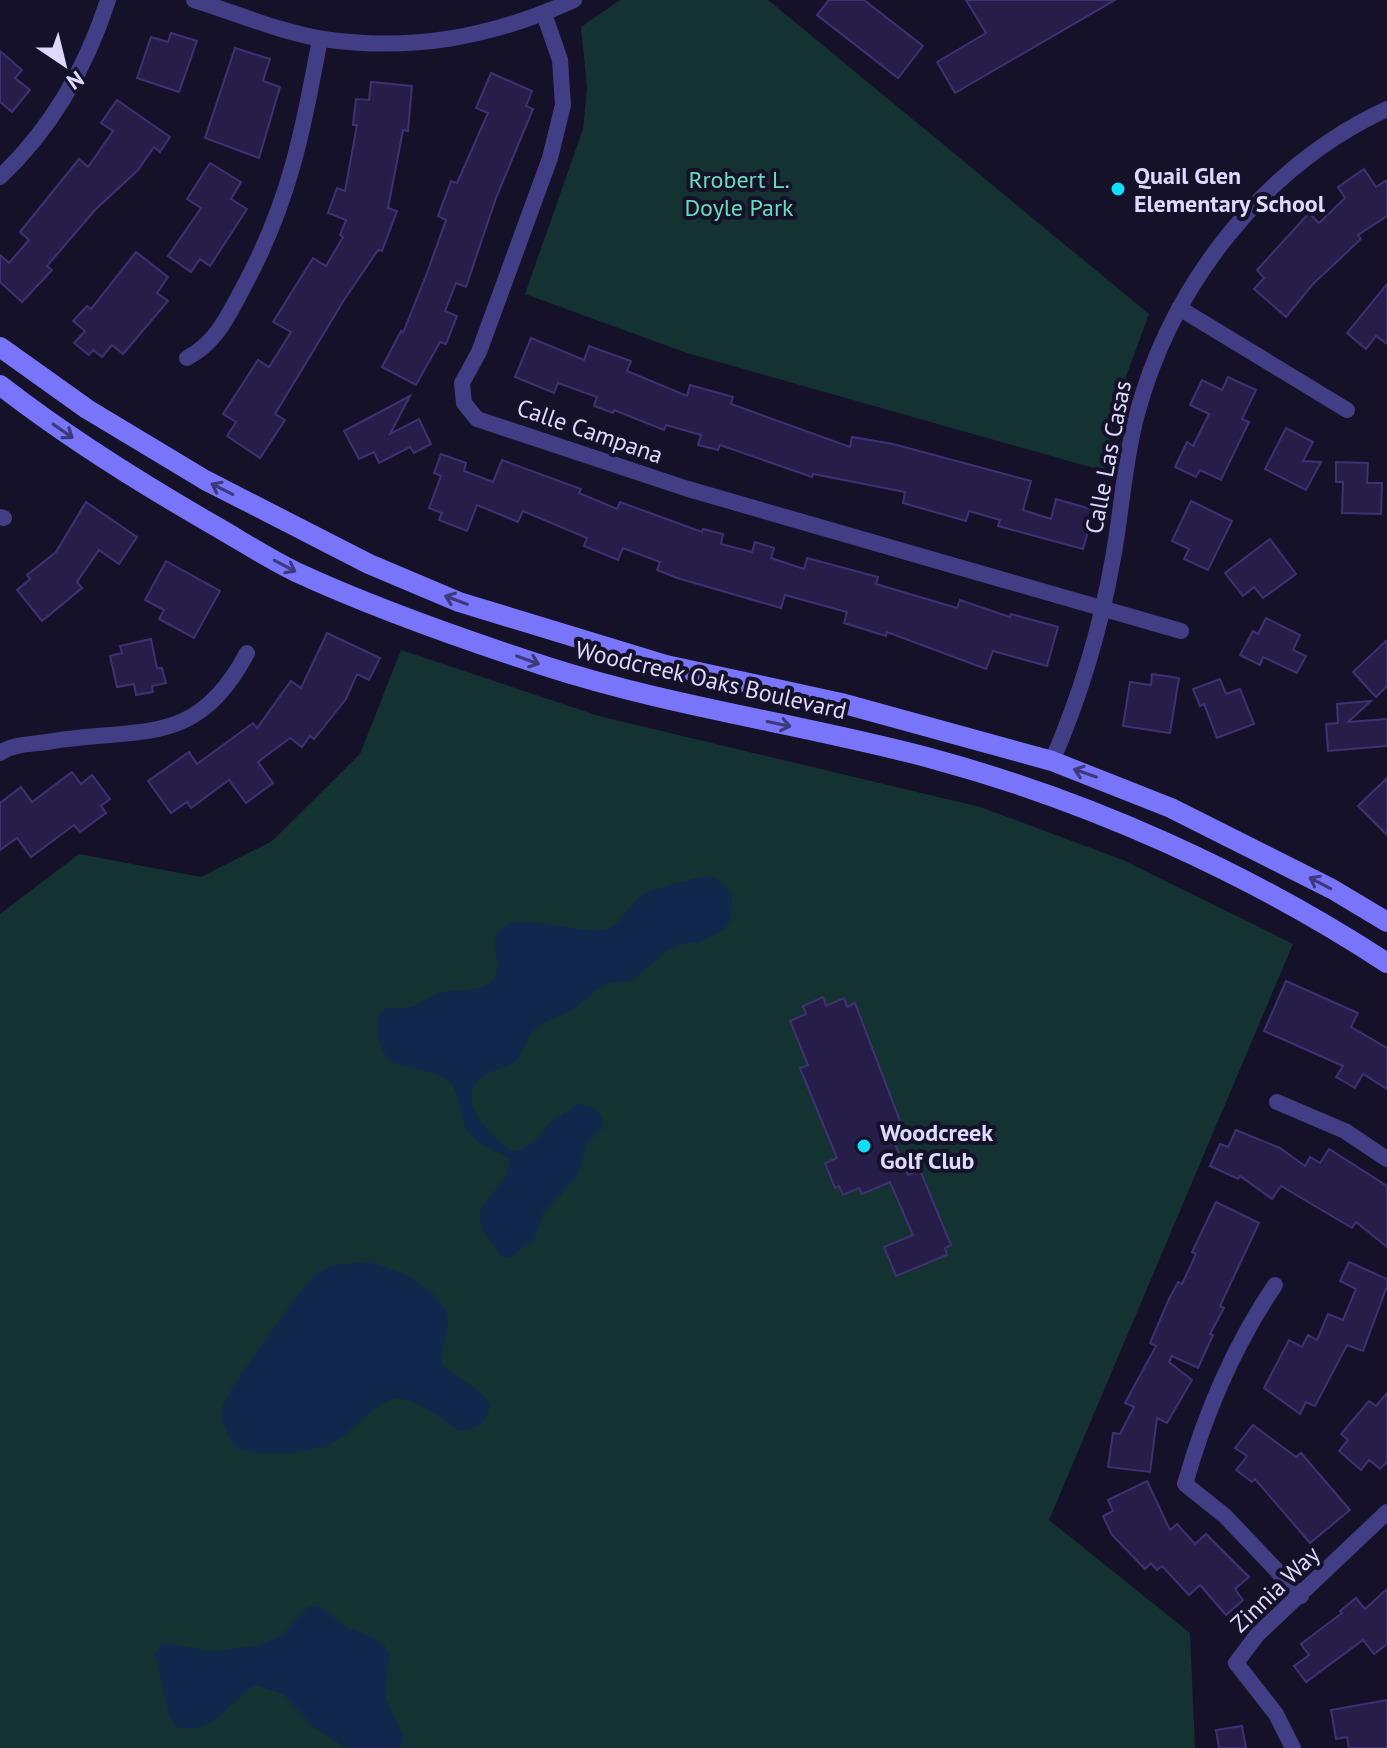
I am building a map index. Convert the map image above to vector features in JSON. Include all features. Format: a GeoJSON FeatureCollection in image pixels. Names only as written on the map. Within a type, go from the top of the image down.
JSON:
{"type":"FeatureCollection","features":[{"type":"Feature","properties":{"kind":"main road","name":"Woodcreek Oaks Boulevard"},"geometry":{"type":"LineString","coordinates":[[0,347],[87,409],[205,480],[369,564],[459,602],[666,665],[884,713],[1052,761],[1171,808],[1332,889],[1387,922]]}},
{"type":"Feature","properties":{"kind":"main road","name":"Woodcreek Oaks Boulevard"},"geometry":{"type":"LineString","coordinates":[[0,385],[68,435],[191,512],[293,570],[357,598],[575,675],[649,696],[933,759],[1041,794],[1253,885],[1321,920],[1387,963]]}},
{"type":"Feature","properties":{"kind":"main road"},"geometry":{"type":"LineString","coordinates":[[1041,794],[1052,761]]}},
{"type":"Feature","properties":{"kind":"street"},"geometry":{"type":"LineString","coordinates":[[0,177],[47,127],[90,48],[108,0]]}},
{"type":"Feature","properties":{"kind":"street"},"geometry":{"type":"LineString","coordinates":[[194,0],[320,39],[400,45],[440,42],[511,26],[574,0]]}},
{"type":"Feature","properties":{"kind":"street","name":"Calle Campana"},"geometry":{"type":"LineString","coordinates":[[544,14],[560,60],[563,105],[550,158],[479,352],[462,383],[464,403],[477,419],[621,469],[1181,631]]}},
{"type":"Feature","properties":{"kind":"street"},"geometry":{"type":"LineString","coordinates":[[187,358],[213,339],[226,321],[277,220],[299,147],[320,39]]}},
{"type":"Feature","properties":{"kind":"street","name":"Calle Las Casas"},"geometry":{"type":"LineString","coordinates":[[1052,761],[1102,608],[1136,416],[1148,376],[1179,308],[1223,242],[1278,181],[1319,148],[1387,109]]}},
{"type":"Feature","properties":{"kind":"street"},"geometry":{"type":"LineString","coordinates":[[1179,308],[1347,410]]}},
{"type":"Feature","properties":{"kind":"street"},"geometry":{"type":"LineString","coordinates":[[0,753],[74,737],[153,730],[188,720],[212,706],[231,684],[247,653]]}},
{"type":"Feature","properties":{"kind":"street"},"geometry":{"type":"LineString","coordinates":[[1277,1102],[1345,1131],[1387,1159]]}},
{"type":"Feature","properties":{"kind":"street"},"geometry":{"type":"LineString","coordinates":[[1275,1285],[1240,1342],[1195,1449],[1185,1484],[1225,1516],[1301,1596]]}},
{"type":"Feature","properties":{"kind":"street","name":"Zinnia Way"},"geometry":{"type":"LineString","coordinates":[[1293,1748],[1276,1714],[1236,1663],[1257,1635],[1387,1512]]}},
{"type":"Feature","properties":{"kind":"green space","name":"Rrobert L. Doyle Park"},"geometry":{"type":"Polygon","coordinates":[[[620,0],[768,0],[1149,314],[1117,401],[1104,471],[687,353],[525,294],[583,129],[587,88],[581,27],[620,0]]]}},
{"type":"Feature","properties":{"kind":"green space"},"geometry":{"type":"Polygon","coordinates":[[[401,650],[599,716],[980,807],[1123,860],[1293,944],[1049,1520],[1190,1633],[1195,1748],[0,1748],[0,914],[79,854],[201,877],[272,841],[360,754],[401,650]]]}},
{"type":"Feature","properties":{"kind":"water"},"geometry":{"type":"Polygon","coordinates":[[[705,876],[715,878],[732,894],[731,919],[723,930],[698,943],[684,943],[670,949],[632,980],[605,984],[573,1009],[541,1024],[530,1034],[517,1061],[486,1074],[474,1086],[471,1097],[479,1119],[487,1130],[515,1152],[535,1142],[549,1124],[577,1104],[596,1108],[602,1118],[603,1128],[587,1144],[577,1176],[543,1214],[534,1240],[509,1258],[500,1256],[482,1229],[479,1212],[507,1174],[510,1159],[480,1143],[467,1130],[456,1092],[447,1079],[390,1060],[383,1051],[377,1018],[384,1009],[411,1007],[442,992],[476,989],[491,983],[497,967],[496,936],[498,931],[511,923],[600,930],[618,922],[646,893],[705,876]]]}},
{"type":"Feature","properties":{"kind":"water"},"geometry":{"type":"Polygon","coordinates":[[[370,1262],[418,1282],[439,1300],[448,1321],[442,1365],[482,1394],[490,1405],[484,1420],[473,1428],[461,1431],[413,1402],[396,1399],[373,1409],[341,1438],[319,1448],[277,1453],[239,1450],[226,1429],[222,1411],[227,1396],[251,1360],[316,1274],[335,1266],[370,1262]]]}},
{"type":"Feature","properties":{"kind":"water"},"geometry":{"type":"Polygon","coordinates":[[[319,1606],[346,1627],[385,1646],[389,1655],[385,1696],[404,1738],[400,1748],[346,1748],[314,1727],[283,1694],[255,1685],[210,1723],[188,1728],[176,1726],[170,1717],[155,1655],[162,1643],[210,1651],[259,1646],[283,1634],[308,1607],[319,1606]]]}},
{"type":"Feature","properties":{"kind":"building"},"geometry":{"type":"Polygon","coordinates":[[[829,0],[864,0],[923,46],[898,78],[817,15],[829,0]]]}},
{"type":"Feature","properties":{"kind":"building"},"geometry":{"type":"Polygon","coordinates":[[[966,0],[1115,0],[955,93],[937,62],[986,33],[966,0]]]}},
{"type":"Feature","properties":{"kind":"building"},"geometry":{"type":"Polygon","coordinates":[[[171,33],[197,41],[179,92],[137,78],[151,37],[168,42],[171,33]]]}},
{"type":"Feature","properties":{"kind":"building"},"geometry":{"type":"Polygon","coordinates":[[[235,48],[270,59],[263,81],[280,87],[259,158],[205,138],[235,48]]]}},
{"type":"Feature","properties":{"kind":"building"},"geometry":{"type":"Polygon","coordinates":[[[0,51],[22,70],[15,78],[30,90],[12,112],[0,102],[0,51]]]}},
{"type":"Feature","properties":{"kind":"building"},"geometry":{"type":"Polygon","coordinates":[[[491,73],[532,91],[526,106],[533,109],[496,198],[466,287],[456,283],[445,311],[457,316],[446,344],[440,342],[416,385],[382,367],[401,331],[403,333],[427,273],[446,220],[438,216],[451,181],[457,183],[488,113],[476,108],[491,73]]]}},
{"type":"Feature","properties":{"kind":"building"},"geometry":{"type":"Polygon","coordinates":[[[371,82],[412,86],[408,131],[403,130],[388,208],[397,211],[382,251],[378,250],[344,300],[275,414],[285,420],[260,458],[227,436],[236,422],[223,414],[258,360],[269,367],[291,332],[273,322],[313,258],[326,266],[343,237],[340,235],[346,220],[328,213],[337,188],[345,191],[357,125],[353,125],[356,99],[369,100],[371,82]]]}},
{"type":"Feature","properties":{"kind":"building"},"geometry":{"type":"Polygon","coordinates":[[[117,100],[170,137],[160,152],[154,147],[138,170],[95,210],[47,266],[52,270],[22,302],[0,282],[0,255],[9,263],[29,240],[20,232],[79,159],[88,167],[113,131],[101,123],[117,100]]]}},
{"type":"Feature","properties":{"kind":"building"},"geometry":{"type":"Polygon","coordinates":[[[210,163],[241,182],[231,199],[247,209],[210,266],[200,259],[191,272],[168,256],[201,208],[187,199],[210,163]]]}},
{"type":"Feature","properties":{"kind":"building"},"geometry":{"type":"Polygon","coordinates":[[[1364,169],[1376,187],[1387,180],[1387,216],[1358,235],[1361,239],[1313,284],[1286,317],[1254,289],[1264,278],[1257,270],[1309,213],[1319,223],[1345,198],[1338,187],[1364,169]]]}},
{"type":"Feature","properties":{"kind":"building"},"geometry":{"type":"Polygon","coordinates":[[[136,252],[168,277],[157,293],[168,301],[123,354],[112,345],[102,357],[93,350],[89,355],[74,343],[85,331],[73,321],[87,306],[91,309],[136,252]]]}},
{"type":"Feature","properties":{"kind":"building"},"geometry":{"type":"Polygon","coordinates":[[[1387,284],[1387,344],[1376,336],[1366,349],[1347,333],[1387,284]]]}},
{"type":"Feature","properties":{"kind":"building"},"geometry":{"type":"Polygon","coordinates":[[[531,338],[584,360],[589,346],[631,361],[627,371],[687,396],[690,385],[733,397],[731,404],[850,447],[852,437],[893,444],[1031,481],[1023,510],[1051,519],[1056,499],[1094,510],[1083,549],[998,526],[1000,520],[969,511],[966,521],[903,503],[905,492],[813,474],[812,477],[720,445],[718,450],[698,445],[701,435],[666,425],[664,430],[614,410],[613,413],[594,406],[597,397],[558,383],[554,393],[515,377],[531,338]]]}},
{"type":"Feature","properties":{"kind":"building"},"geometry":{"type":"Polygon","coordinates":[[[1228,377],[1256,390],[1242,419],[1249,422],[1221,480],[1200,470],[1196,477],[1175,467],[1187,442],[1193,446],[1209,414],[1190,405],[1202,380],[1222,390],[1228,377]]]}},
{"type":"Feature","properties":{"kind":"building"},"geometry":{"type":"Polygon","coordinates":[[[410,396],[390,434],[419,419],[431,444],[414,453],[410,447],[379,463],[374,452],[359,459],[344,431],[410,396]]]}},
{"type":"Feature","properties":{"kind":"building"},"geometry":{"type":"Polygon","coordinates":[[[1286,428],[1313,442],[1303,461],[1321,462],[1306,490],[1265,469],[1286,428]]]}},
{"type":"Feature","properties":{"kind":"building"},"geometry":{"type":"Polygon","coordinates":[[[441,454],[466,463],[464,471],[493,482],[502,460],[581,489],[579,493],[617,509],[620,502],[702,532],[703,529],[723,534],[721,544],[752,552],[755,542],[774,548],[771,558],[804,569],[807,558],[878,577],[876,584],[957,608],[960,600],[1010,617],[1011,614],[1058,627],[1047,666],[993,651],[986,669],[887,632],[886,636],[844,623],[847,612],[785,595],[781,608],[677,578],[657,570],[660,562],[623,548],[618,560],[584,546],[587,538],[523,511],[518,522],[477,505],[467,531],[439,520],[442,513],[429,508],[441,476],[434,473],[441,454]]]}},
{"type":"Feature","properties":{"kind":"building"},"geometry":{"type":"Polygon","coordinates":[[[1336,462],[1368,463],[1367,483],[1382,483],[1381,514],[1342,513],[1343,482],[1336,482],[1336,462]]]}},
{"type":"Feature","properties":{"kind":"building"},"geometry":{"type":"Polygon","coordinates":[[[1191,501],[1232,521],[1208,570],[1184,559],[1189,549],[1172,541],[1191,501]]]}},
{"type":"Feature","properties":{"kind":"building"},"geometry":{"type":"Polygon","coordinates":[[[86,502],[137,537],[119,564],[99,550],[77,582],[82,588],[42,621],[17,590],[30,579],[27,575],[56,552],[86,502]]]}},
{"type":"Feature","properties":{"kind":"building"},"geometry":{"type":"Polygon","coordinates":[[[1270,539],[1296,574],[1263,598],[1254,587],[1243,596],[1225,573],[1270,539]]]}},
{"type":"Feature","properties":{"kind":"building"},"geometry":{"type":"Polygon","coordinates":[[[166,561],[220,591],[194,638],[159,619],[164,610],[145,600],[166,561]]]}},
{"type":"Feature","properties":{"kind":"building"},"geometry":{"type":"Polygon","coordinates":[[[1266,618],[1300,635],[1293,650],[1306,656],[1297,673],[1263,657],[1260,665],[1240,655],[1253,631],[1258,634],[1266,618]]]}},
{"type":"Feature","properties":{"kind":"building"},"geometry":{"type":"Polygon","coordinates":[[[327,633],[380,658],[369,680],[357,674],[346,699],[314,739],[310,736],[302,747],[290,738],[258,762],[273,783],[246,803],[229,780],[191,808],[187,802],[171,813],[148,781],[189,752],[197,764],[253,723],[257,728],[291,681],[301,688],[327,633]]]}},
{"type":"Feature","properties":{"kind":"building"},"geometry":{"type":"Polygon","coordinates":[[[151,639],[157,668],[162,668],[166,683],[152,686],[153,692],[136,695],[134,684],[117,687],[110,656],[122,653],[120,646],[151,639]]]}},
{"type":"Feature","properties":{"kind":"building"},"geometry":{"type":"Polygon","coordinates":[[[1387,640],[1387,686],[1376,697],[1353,672],[1387,640]]]}},
{"type":"Feature","properties":{"kind":"building"},"geometry":{"type":"Polygon","coordinates":[[[1152,674],[1179,678],[1170,733],[1123,726],[1130,682],[1151,685],[1152,674]]]}},
{"type":"Feature","properties":{"kind":"building"},"geometry":{"type":"Polygon","coordinates":[[[1220,679],[1226,694],[1240,689],[1254,724],[1217,738],[1204,704],[1200,706],[1193,689],[1220,679]]]}},
{"type":"Feature","properties":{"kind":"building"},"geometry":{"type":"Polygon","coordinates":[[[1371,701],[1348,722],[1387,719],[1387,746],[1328,751],[1326,724],[1338,723],[1337,704],[1371,701]]]}},
{"type":"Feature","properties":{"kind":"building"},"geometry":{"type":"Polygon","coordinates":[[[72,772],[81,784],[92,775],[110,799],[101,806],[106,813],[80,832],[74,825],[31,857],[17,838],[0,850],[0,803],[21,787],[32,802],[72,772]]]}},
{"type":"Feature","properties":{"kind":"building"},"geometry":{"type":"Polygon","coordinates":[[[1387,778],[1387,835],[1358,806],[1387,778]]]}},
{"type":"Feature","properties":{"kind":"building"},"geometry":{"type":"Polygon","coordinates":[[[1286,981],[1358,1013],[1351,1027],[1387,1048],[1387,1089],[1363,1074],[1355,1088],[1336,1077],[1343,1066],[1264,1031],[1286,981]]]}},
{"type":"Feature","properties":{"kind":"building","name":"Woodcreek Golf Club"},"geometry":{"type":"Polygon","coordinates":[[[823,997],[826,1006],[844,998],[847,1007],[855,1003],[903,1129],[891,1134],[908,1175],[920,1170],[951,1245],[945,1248],[947,1255],[896,1276],[884,1247],[913,1235],[890,1182],[862,1194],[859,1188],[843,1195],[839,1186],[835,1188],[825,1163],[837,1158],[800,1068],[808,1065],[790,1021],[806,1014],[803,1006],[823,997]]]}},
{"type":"Feature","properties":{"kind":"building"},"geometry":{"type":"Polygon","coordinates":[[[1236,1130],[1280,1148],[1305,1166],[1310,1157],[1320,1163],[1329,1149],[1387,1186],[1387,1247],[1356,1222],[1352,1228],[1281,1186],[1272,1199],[1240,1176],[1238,1179],[1210,1166],[1220,1144],[1228,1147],[1236,1130]]]}},
{"type":"Feature","properties":{"kind":"building"},"geometry":{"type":"Polygon","coordinates":[[[1216,1202],[1259,1223],[1220,1306],[1224,1308],[1210,1334],[1213,1335],[1198,1368],[1172,1356],[1169,1362],[1192,1380],[1167,1423],[1157,1418],[1150,1472],[1108,1467],[1113,1433],[1120,1434],[1134,1407],[1125,1403],[1156,1346],[1150,1343],[1178,1282],[1182,1284],[1196,1254],[1192,1252],[1216,1202]]]}},
{"type":"Feature","properties":{"kind":"building"},"geometry":{"type":"Polygon","coordinates":[[[1349,1262],[1387,1279],[1387,1286],[1363,1351],[1347,1345],[1315,1406],[1306,1402],[1300,1414],[1264,1388],[1289,1340],[1302,1347],[1308,1335],[1317,1340],[1328,1314],[1343,1320],[1356,1289],[1340,1281],[1349,1262]]]}},
{"type":"Feature","properties":{"kind":"building"},"geometry":{"type":"Polygon","coordinates":[[[1387,1393],[1387,1462],[1380,1469],[1369,1460],[1361,1470],[1339,1451],[1348,1440],[1341,1434],[1369,1401],[1376,1406],[1387,1393]]]}},
{"type":"Feature","properties":{"kind":"building"},"geometry":{"type":"Polygon","coordinates":[[[1253,1425],[1296,1457],[1301,1453],[1350,1510],[1310,1543],[1255,1479],[1252,1482],[1236,1470],[1247,1456],[1235,1448],[1253,1425]]]}},
{"type":"Feature","properties":{"kind":"building"},"geometry":{"type":"Polygon","coordinates":[[[1147,1481],[1170,1530],[1177,1524],[1195,1544],[1206,1534],[1249,1577],[1235,1589],[1243,1600],[1226,1615],[1200,1585],[1189,1595],[1162,1566],[1157,1570],[1151,1563],[1145,1569],[1112,1535],[1103,1516],[1113,1511],[1108,1500],[1147,1481]]]}},
{"type":"Feature","properties":{"kind":"building"},"geometry":{"type":"Polygon","coordinates":[[[1387,1589],[1387,1644],[1374,1654],[1363,1640],[1306,1682],[1294,1666],[1309,1655],[1301,1644],[1342,1613],[1340,1611],[1356,1598],[1365,1609],[1387,1589]]]}},
{"type":"Feature","properties":{"kind":"building"},"geometry":{"type":"Polygon","coordinates":[[[1387,1700],[1387,1748],[1349,1748],[1347,1737],[1336,1739],[1331,1710],[1387,1700]]]}},
{"type":"Feature","properties":{"kind":"building"},"geometry":{"type":"Polygon","coordinates":[[[1242,1726],[1246,1748],[1219,1748],[1216,1730],[1242,1726]]]}},
{"type":"Feature","properties":{"kind":"place","name":"Quail Glen Elementary School"},"geometry":{"type":"Point","coordinates":[1118,189]}},
{"type":"Feature","properties":{"kind":"place","name":"Woodcreek Golf Club"},"geometry":{"type":"Point","coordinates":[864,1146]}}]}
